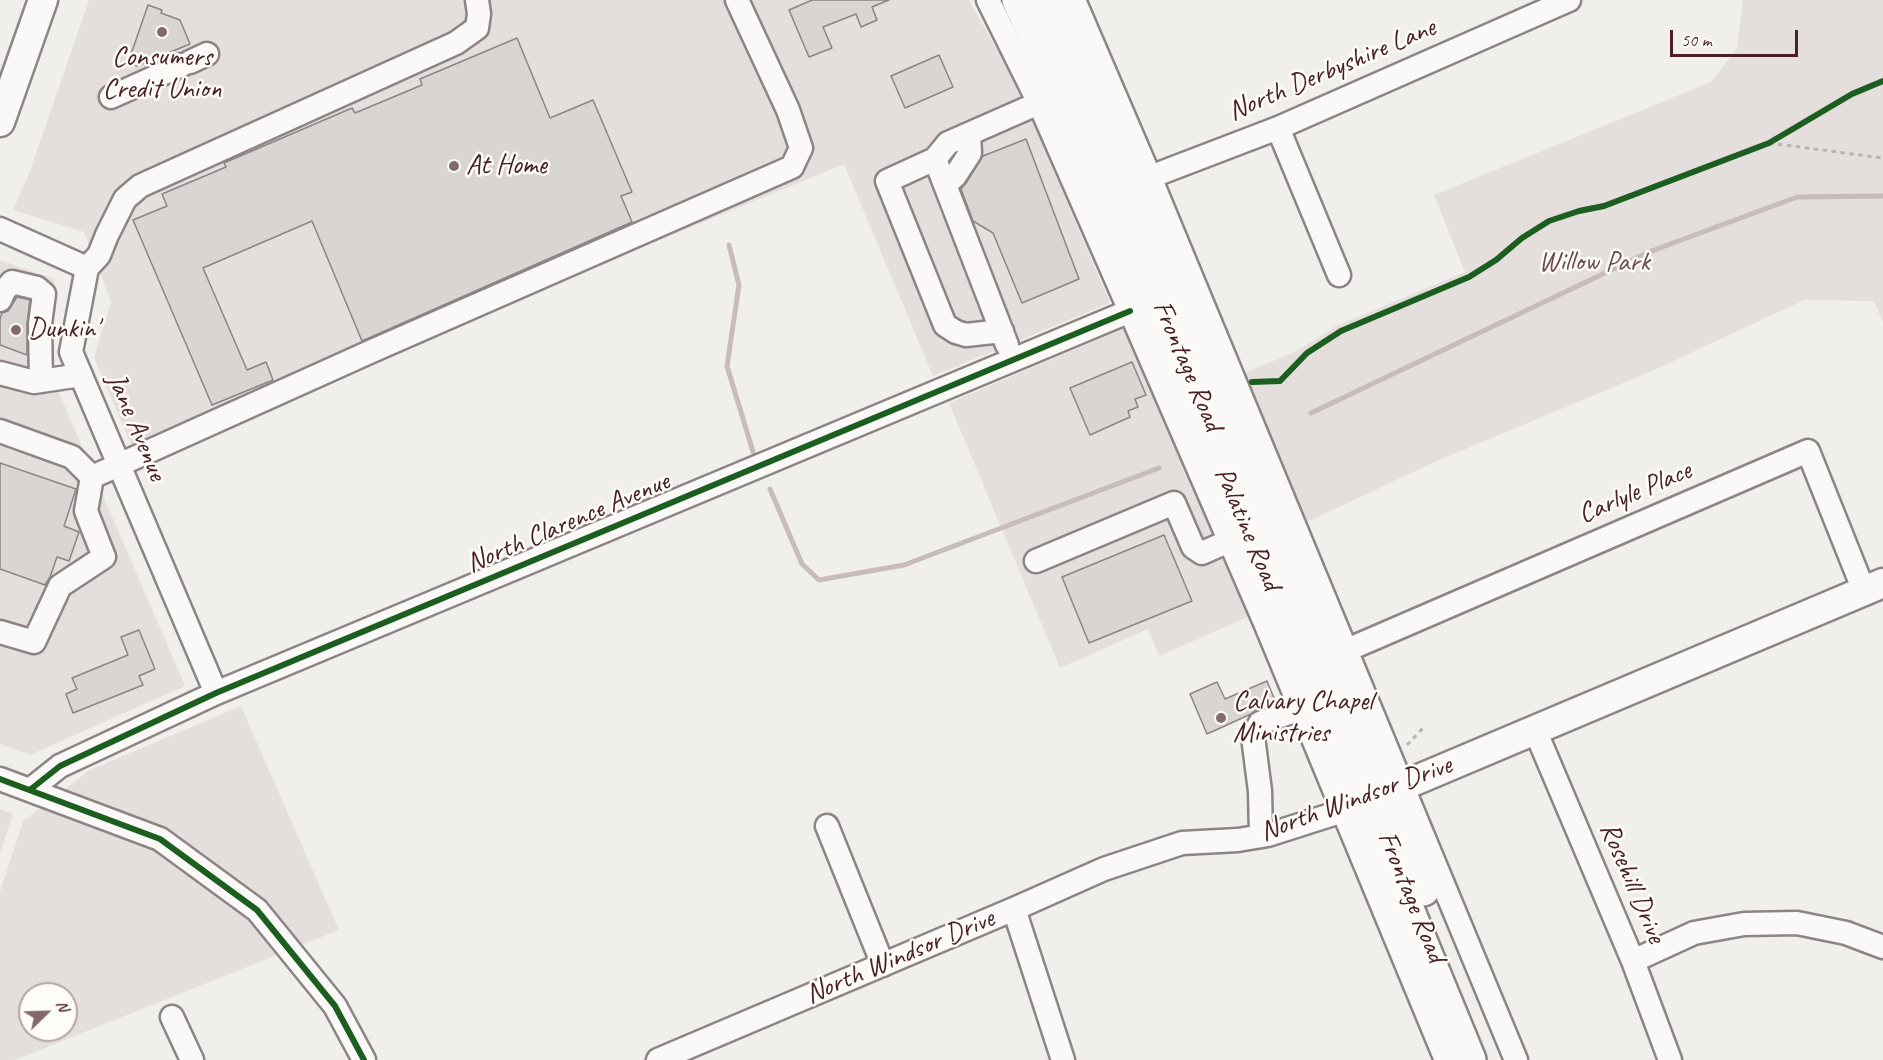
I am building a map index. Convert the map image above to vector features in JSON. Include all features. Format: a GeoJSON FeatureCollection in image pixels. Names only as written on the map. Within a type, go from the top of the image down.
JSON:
{"type":"FeatureCollection","features":[{"type":"Feature","properties":{"kind":"highway","name":"Palatine Road"},"geometry":{"type":"LineString","coordinates":[[1019,0],[1064,95],[1373,798],[1493,1060]]}},
{"type":"Feature","properties":{"kind":"highway","name":"Palatine Road"},"geometry":{"type":"LineString","coordinates":[[1049,0],[1373,798],[1469,1060]]}},
{"type":"Feature","properties":{"kind":"main road"},"geometry":{"type":"LineString","coordinates":[[0,122],[43,0]]}},
{"type":"Feature","properties":{"kind":"main road","name":"North Windsor Drive"},"geometry":{"type":"LineString","coordinates":[[1373,798],[1874,587]]}},
{"type":"Feature","properties":{"kind":"street"},"geometry":{"type":"LineString","coordinates":[[0,229],[87,267],[99,255],[125,199],[140,186],[456,43],[477,28],[479,14],[477,0]]}},
{"type":"Feature","properties":{"kind":"street"},"geometry":{"type":"LineString","coordinates":[[92,477],[792,167],[801,148],[791,120],[737,0]]}},
{"type":"Feature","properties":{"kind":"street","name":"Frontage Road"},"geometry":{"type":"LineString","coordinates":[[988,0],[1039,103],[1131,311],[1300,709],[1373,798],[1516,1060]]}},
{"type":"Feature","properties":{"kind":"street","name":"Frontage Road"},"geometry":{"type":"LineString","coordinates":[[1074,0],[1347,650],[1373,798],[1446,1060]]}},
{"type":"Feature","properties":{"kind":"street","name":"North Derbyshire Lane"},"geometry":{"type":"LineString","coordinates":[[1150,177],[1278,128],[1569,0]]}},
{"type":"Feature","properties":{"kind":"street"},"geometry":{"type":"LineString","coordinates":[[111,97],[193,60]]}},
{"type":"Feature","properties":{"kind":"street"},"geometry":{"type":"LineString","coordinates":[[1002,331],[966,335],[945,325],[887,181],[935,159],[948,143],[1039,103]]}},
{"type":"Feature","properties":{"kind":"street"},"geometry":{"type":"LineString","coordinates":[[1278,128],[1339,275]]}},
{"type":"Feature","properties":{"kind":"street"},"geometry":{"type":"LineString","coordinates":[[945,185],[955,176],[970,153],[969,134]]}},
{"type":"Feature","properties":{"kind":"street"},"geometry":{"type":"LineString","coordinates":[[935,159],[1013,360]]}},
{"type":"Feature","properties":{"kind":"street","name":"Jane Avenue"},"geometry":{"type":"LineString","coordinates":[[87,267],[71,352],[216,693]]}},
{"type":"Feature","properties":{"kind":"street"},"geometry":{"type":"LineString","coordinates":[[0,300],[12,282],[38,288],[44,294],[40,324],[40,381]]}},
{"type":"Feature","properties":{"kind":"street","name":"North Clarence Avenue"},"geometry":{"type":"LineString","coordinates":[[31,789],[60,766],[216,693],[1131,311]]}},
{"type":"Feature","properties":{"kind":"street"},"geometry":{"type":"LineString","coordinates":[[0,373],[34,382],[81,375]]}},
{"type":"Feature","properties":{"kind":"street"},"geometry":{"type":"LineString","coordinates":[[0,431],[72,457],[92,477]]}},
{"type":"Feature","properties":{"kind":"street","name":"Carlyle Place"},"geometry":{"type":"LineString","coordinates":[[1347,650],[1808,451],[1874,587]]}},
{"type":"Feature","properties":{"kind":"street"},"geometry":{"type":"LineString","coordinates":[[0,632],[34,642],[60,586],[104,557],[86,511],[92,477]]}},
{"type":"Feature","properties":{"kind":"street"},"geometry":{"type":"LineString","coordinates":[[1036,561],[1174,503],[1193,546],[1202,553],[1229,541]]}},
{"type":"Feature","properties":{"kind":"street"},"geometry":{"type":"LineString","coordinates":[[1261,836],[1260,791],[1253,737],[1260,723],[1300,709]]}},
{"type":"Feature","properties":{"kind":"street","name":"Rosehill Drive"},"geometry":{"type":"LineString","coordinates":[[1535,730],[1633,961],[1670,1060]]}},
{"type":"Feature","properties":{"kind":"street"},"geometry":{"type":"LineString","coordinates":[[0,779],[160,839],[257,910],[335,1006],[364,1060]]}},
{"type":"Feature","properties":{"kind":"street","name":"North Windsor Drive"},"geometry":{"type":"LineString","coordinates":[[658,1060],[1104,869],[1182,843],[1238,840],[1261,836],[1373,798]]}},
{"type":"Feature","properties":{"kind":"street"},"geometry":{"type":"LineString","coordinates":[[827,826],[883,965]]}},
{"type":"Feature","properties":{"kind":"street"},"geometry":{"type":"LineString","coordinates":[[1014,909],[1063,1060]]}},
{"type":"Feature","properties":{"kind":"street"},"geometry":{"type":"LineString","coordinates":[[1633,961],[1694,933],[1744,924],[1797,922],[1846,933],[1883,947]]}},
{"type":"Feature","properties":{"kind":"street"},"geometry":{"type":"LineString","coordinates":[[172,1017],[192,1060]]}},
{"type":"Feature","properties":{"kind":"path"},"geometry":{"type":"LineString","coordinates":[[1758,147],[1777,138]]}},
{"type":"Feature","properties":{"kind":"path"},"geometry":{"type":"LineString","coordinates":[[1769,142],[1883,158]]}},
{"type":"Feature","properties":{"kind":"path"},"geometry":{"type":"LineString","coordinates":[[1407,745],[1423,728]]}},
{"type":"Feature","properties":{"kind":"shaded area"},"geometry":{"type":"Polygon","coordinates":[[[89,0],[969,0],[1018,87],[1110,303],[933,376],[844,164],[136,456],[94,358],[111,301],[84,232],[13,210],[30,171],[89,0]]]}},
{"type":"Feature","properties":{"kind":"shaded area"},"geometry":{"type":"Polygon","coordinates":[[[0,260],[55,279],[44,337],[47,365],[185,686],[30,755],[0,744],[0,260]]]}},
{"type":"Feature","properties":{"kind":"shaded area"},"geometry":{"type":"Polygon","coordinates":[[[1128,327],[1250,616],[1159,656],[1148,629],[1060,668],[949,403],[1128,327]]]}},
{"type":"Feature","properties":{"kind":"shaded area"},"geometry":{"type":"Polygon","coordinates":[[[0,809],[13,814],[0,853],[0,809]]]}},
{"type":"Feature","properties":{"kind":"green space","name":"Willow Park"},"geometry":{"type":"Polygon","coordinates":[[[1743,0],[1883,0],[1883,323],[1874,301],[1804,300],[1652,371],[1439,460],[1307,522],[1244,373],[1295,352],[1336,326],[1465,272],[1434,195],[1711,82],[1737,48],[1743,0]]]}},
{"type":"Feature","properties":{"kind":"green space"},"geometry":{"type":"Polygon","coordinates":[[[241,706],[339,930],[78,1035],[78,982],[18,982],[18,1042],[60,1042],[15,1060],[0,1060],[0,892],[23,821],[90,770],[241,706]]]}},
{"type":"Feature","properties":{"kind":"building"},"geometry":{"type":"Polygon","coordinates":[[[812,0],[889,0],[872,7],[877,20],[861,27],[856,14],[823,27],[832,48],[809,57],[789,10],[812,0]]]}},
{"type":"Feature","properties":{"kind":"building","name":"Consumers Credit Union"},"geometry":{"type":"Polygon","coordinates":[[[148,5],[180,20],[190,44],[137,66],[128,63],[148,5]]]}},
{"type":"Feature","properties":{"kind":"building","name":"At Home"},"geometry":{"type":"Polygon","coordinates":[[[517,38],[550,118],[593,100],[632,192],[621,196],[632,222],[362,341],[312,221],[203,268],[247,370],[266,362],[273,380],[212,405],[133,220],[167,206],[162,194],[226,167],[224,163],[352,108],[355,113],[422,85],[420,79],[517,38]]]}},
{"type":"Feature","properties":{"kind":"building"},"geometry":{"type":"Polygon","coordinates":[[[939,55],[953,87],[905,108],[891,76],[939,55]]]}},
{"type":"Feature","properties":{"kind":"building"},"geometry":{"type":"Polygon","coordinates":[[[1026,139],[1079,279],[1022,303],[993,233],[973,221],[961,189],[983,156],[1026,139]]]}},
{"type":"Feature","properties":{"kind":"building","name":"Dunkin'"},"geometry":{"type":"Polygon","coordinates":[[[17,297],[30,300],[27,355],[0,345],[2,313],[8,311],[17,297]]]}},
{"type":"Feature","properties":{"kind":"building"},"geometry":{"type":"Polygon","coordinates":[[[1132,362],[1146,395],[1135,399],[1138,407],[1128,411],[1130,417],[1090,435],[1070,388],[1132,362]]]}},
{"type":"Feature","properties":{"kind":"building"},"geometry":{"type":"Polygon","coordinates":[[[0,463],[76,489],[64,526],[79,532],[69,561],[57,557],[45,585],[0,569],[0,463]]]}},
{"type":"Feature","properties":{"kind":"building"},"geometry":{"type":"Polygon","coordinates":[[[1164,535],[1192,601],[1089,643],[1062,577],[1164,535]]]}},
{"type":"Feature","properties":{"kind":"building"},"geometry":{"type":"Polygon","coordinates":[[[139,630],[155,669],[139,676],[143,685],[73,713],[66,694],[77,689],[72,678],[128,655],[121,637],[139,630]]]}},
{"type":"Feature","properties":{"kind":"building","name":"Calvary Chapel Ministries"},"geometry":{"type":"Polygon","coordinates":[[[1267,681],[1276,703],[1256,710],[1207,734],[1190,694],[1217,682],[1225,699],[1267,681]]]}},
{"type":"Feature","properties":{"kind":"waterway"},"geometry":{"type":"LineString","coordinates":[[1311,413],[1649,252],[1797,197],[1883,196]]}},
{"type":"Feature","properties":{"kind":"waterway"},"geometry":{"type":"LineString","coordinates":[[729,245],[739,285],[727,366],[754,455]]}},
{"type":"Feature","properties":{"kind":"waterway"},"geometry":{"type":"LineString","coordinates":[[770,489],[802,564],[819,580],[904,565],[1159,468]]}},
{"type":"Feature","properties":{"kind":"cycle path"},"geometry":{"type":"LineString","coordinates":[[1252,382],[1280,381],[1307,353],[1341,331],[1469,277],[1549,221],[1604,206],[1769,143],[1852,94],[1883,81]]}},
{"type":"Feature","properties":{"kind":"cycle path"},"geometry":{"type":"LineString","coordinates":[[31,789],[60,766],[216,693],[1130,311]]}},
{"type":"Feature","properties":{"kind":"cycle path"},"geometry":{"type":"LineString","coordinates":[[0,779],[160,839],[257,910],[335,1006],[364,1060]]}},
{"type":"Feature","properties":{"kind":"place","name":"Consumers Credit Union"},"geometry":{"type":"Point","coordinates":[162,32]}},
{"type":"Feature","properties":{"kind":"place","name":"At Home"},"geometry":{"type":"Point","coordinates":[454,166]}},
{"type":"Feature","properties":{"kind":"place","name":"Dunkin'"},"geometry":{"type":"Point","coordinates":[16,330]}},
{"type":"Feature","properties":{"kind":"place","name":"Calvary Chapel Ministries"},"geometry":{"type":"Point","coordinates":[1221,718]}}]}
